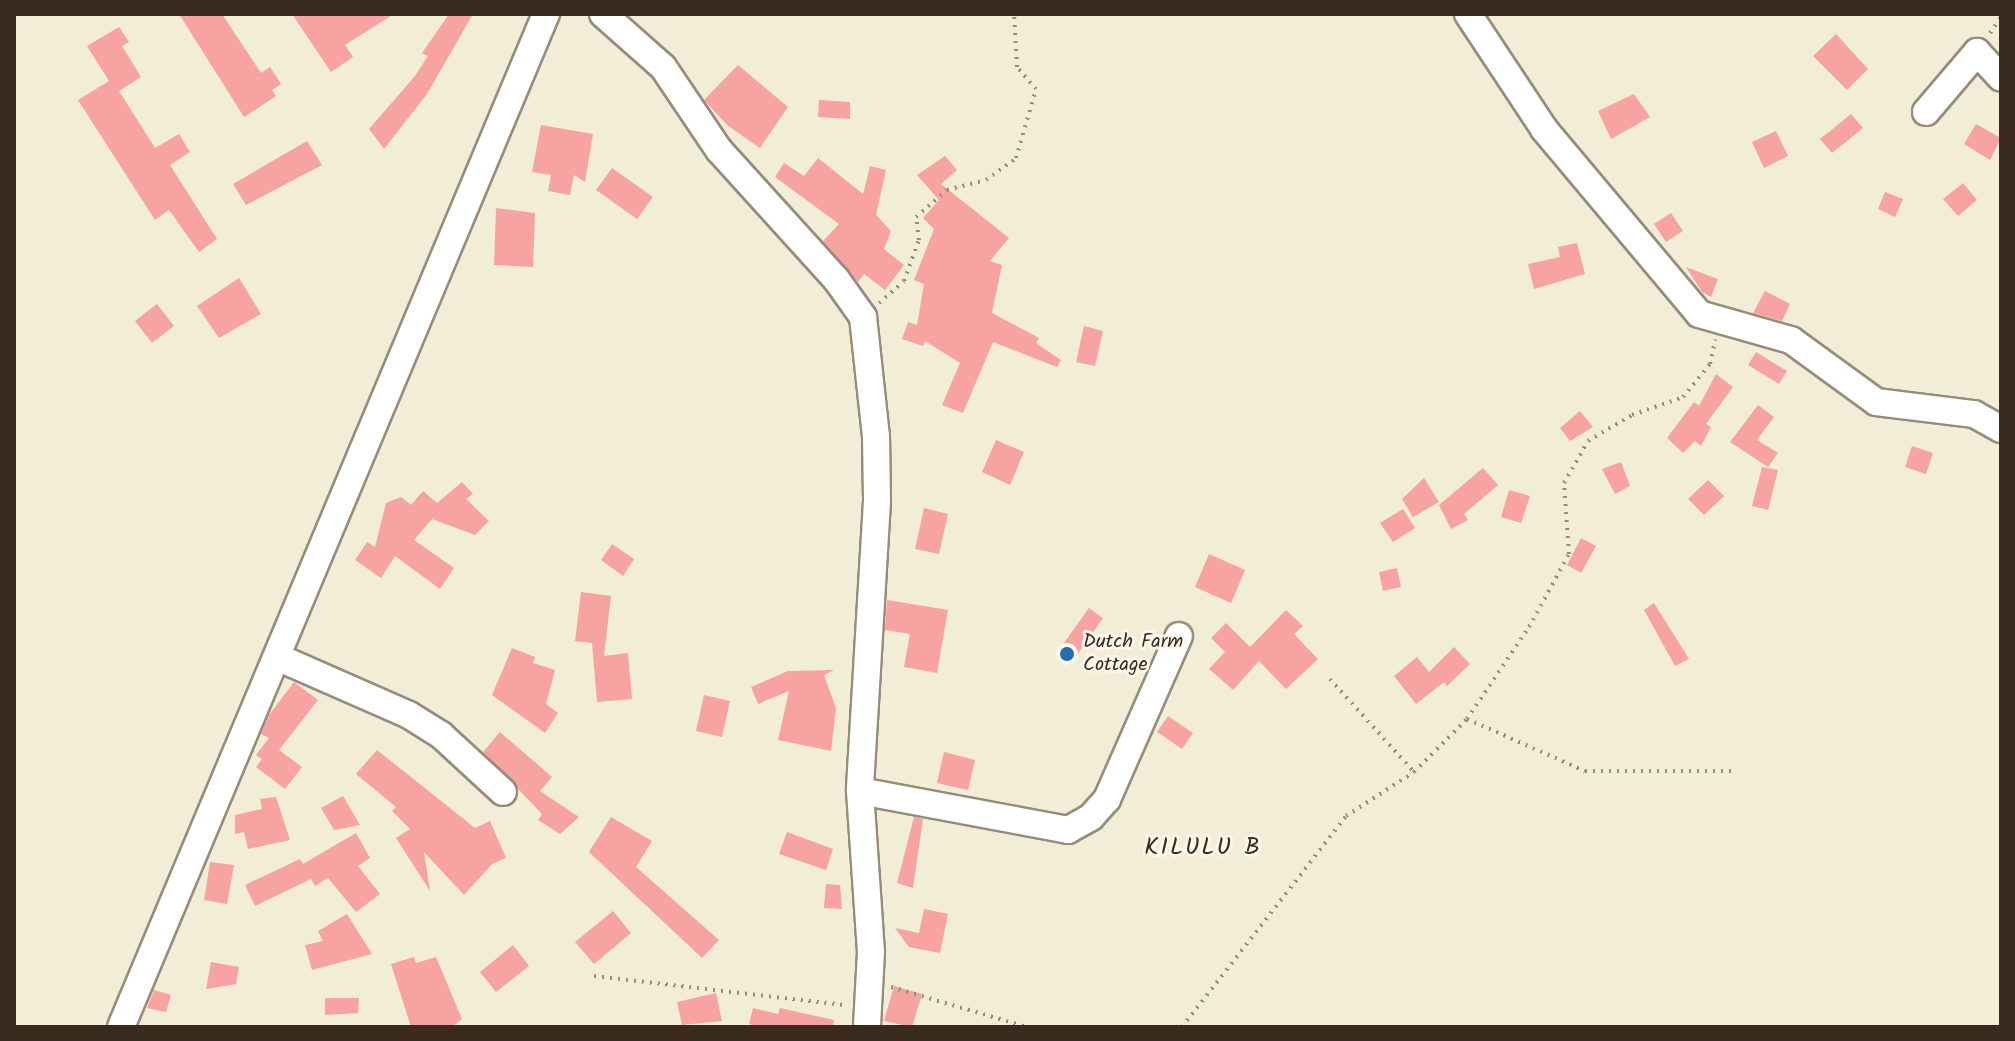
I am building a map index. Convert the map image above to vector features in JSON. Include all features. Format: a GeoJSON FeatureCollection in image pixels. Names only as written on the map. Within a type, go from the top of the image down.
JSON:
{"type":"FeatureCollection","features":[{"type":"Feature","properties":{"kind":"street"},"geometry":{"type":"LineString","coordinates":[[121,1027],[546,14]]}},
{"type":"Feature","properties":{"kind":"street"},"geometry":{"type":"LineString","coordinates":[[603,14],[663,67],[719,150],[836,279],[863,317],[876,436],[877,501],[860,791],[870,981],[867,1018]]}},
{"type":"Feature","properties":{"kind":"street"},"geometry":{"type":"LineString","coordinates":[[1468,14],[1544,129],[1699,314],[1791,340],[1876,402],[1974,414],[2001,429]]}},
{"type":"Feature","properties":{"kind":"street"},"geometry":{"type":"LineString","coordinates":[[1926,112],[1977,52],[2001,78]]}},
{"type":"Feature","properties":{"kind":"street"},"geometry":{"type":"LineString","coordinates":[[860,791],[1068,830],[1091,817],[1107,799],[1179,636]]}},
{"type":"Feature","properties":{"kind":"street"},"geometry":{"type":"LineString","coordinates":[[277,657],[409,715],[441,735],[503,792]]}},
{"type":"Feature","properties":{"kind":"path"},"geometry":{"type":"LineString","coordinates":[[863,317],[904,281],[919,240],[916,217],[947,190],[986,180],[1016,158],[1036,89],[1017,67],[1014,14]]}},
{"type":"Feature","properties":{"kind":"path"},"geometry":{"type":"LineString","coordinates":[[1182,1027],[1346,816],[1414,772],[1467,719],[1529,627],[1569,554],[1564,483],[1588,441],[1632,415],[1683,397],[1710,364],[1719,322]]}},
{"type":"Feature","properties":{"kind":"path"},"geometry":{"type":"LineString","coordinates":[[1330,679],[1414,772]]}},
{"type":"Feature","properties":{"kind":"path"},"geometry":{"type":"LineString","coordinates":[[1467,719],[1585,771],[1731,771]]}},
{"type":"Feature","properties":{"kind":"path"},"geometry":{"type":"LineString","coordinates":[[594,976],[867,1018]]}},
{"type":"Feature","properties":{"kind":"path"},"geometry":{"type":"LineString","coordinates":[[870,981],[1027,1027]]}},
{"type":"Feature","properties":{"kind":"building"},"geometry":{"type":"Polygon","coordinates":[[[179,14],[222,14],[261,73],[270,67],[281,84],[272,90],[276,96],[244,117],[179,14]]]}},
{"type":"Feature","properties":{"kind":"building"},"geometry":{"type":"Polygon","coordinates":[[[292,14],[394,14],[345,45],[353,57],[331,72],[292,14]]]}},
{"type":"Feature","properties":{"kind":"building"},"geometry":{"type":"Polygon","coordinates":[[[449,14],[473,14],[427,94],[384,149],[369,129],[415,76],[428,56],[422,53],[449,14]]]}},
{"type":"Feature","properties":{"kind":"building"},"geometry":{"type":"Polygon","coordinates":[[[119,27],[129,42],[122,46],[141,77],[119,91],[155,148],[179,134],[190,152],[170,165],[217,239],[199,252],[169,210],[155,220],[78,100],[109,81],[87,46],[119,27]]]}},
{"type":"Feature","properties":{"kind":"building"},"geometry":{"type":"Polygon","coordinates":[[[1836,34],[1868,69],[1847,90],[1813,56],[1836,34]]]}},
{"type":"Feature","properties":{"kind":"building"},"geometry":{"type":"Polygon","coordinates":[[[738,65],[788,107],[760,148],[728,126],[704,100],[738,65]]]}},
{"type":"Feature","properties":{"kind":"building"},"geometry":{"type":"Polygon","coordinates":[[[1634,94],[1650,117],[1611,139],[1598,111],[1634,94]]]}},
{"type":"Feature","properties":{"kind":"building"},"geometry":{"type":"Polygon","coordinates":[[[819,100],[850,102],[850,119],[818,117],[819,100]]]}},
{"type":"Feature","properties":{"kind":"building"},"geometry":{"type":"Polygon","coordinates":[[[1851,114],[1863,128],[1832,153],[1820,139],[1851,114]]]}},
{"type":"Feature","properties":{"kind":"building"},"geometry":{"type":"Polygon","coordinates":[[[1976,124],[2001,138],[1990,160],[1964,144],[1976,124]]]}},
{"type":"Feature","properties":{"kind":"building"},"geometry":{"type":"Polygon","coordinates":[[[541,125],[593,134],[585,182],[574,175],[570,195],[548,191],[551,175],[532,172],[541,125]]]}},
{"type":"Feature","properties":{"kind":"building"},"geometry":{"type":"Polygon","coordinates":[[[1776,131],[1788,156],[1764,168],[1752,142],[1776,131]]]}},
{"type":"Feature","properties":{"kind":"building"},"geometry":{"type":"Polygon","coordinates":[[[307,141],[322,165],[246,205],[233,184],[307,141]]]}},
{"type":"Feature","properties":{"kind":"building"},"geometry":{"type":"Polygon","coordinates":[[[945,156],[957,170],[941,184],[1009,238],[990,261],[1002,265],[992,313],[1039,338],[1036,343],[1061,360],[1057,367],[993,342],[963,413],[942,405],[960,363],[925,341],[923,346],[902,339],[908,322],[917,325],[924,284],[914,280],[934,229],[923,218],[939,200],[917,175],[945,156]]]}},
{"type":"Feature","properties":{"kind":"building"},"geometry":{"type":"Polygon","coordinates":[[[818,158],[863,194],[870,166],[886,170],[876,215],[891,231],[884,249],[904,265],[885,290],[864,274],[858,282],[823,241],[839,224],[775,177],[784,163],[804,176],[818,158]]]}},
{"type":"Feature","properties":{"kind":"building"},"geometry":{"type":"Polygon","coordinates":[[[612,168],[653,197],[637,219],[596,190],[612,168]]]}},
{"type":"Feature","properties":{"kind":"building"},"geometry":{"type":"Polygon","coordinates":[[[1963,183],[1977,200],[1958,216],[1943,199],[1963,183]]]}},
{"type":"Feature","properties":{"kind":"building"},"geometry":{"type":"Polygon","coordinates":[[[1885,192],[1903,199],[1895,217],[1878,209],[1885,192]]]}},
{"type":"Feature","properties":{"kind":"building"},"geometry":{"type":"Polygon","coordinates":[[[496,208],[535,213],[533,267],[494,265],[496,208]]]}},
{"type":"Feature","properties":{"kind":"building"},"geometry":{"type":"Polygon","coordinates":[[[1671,213],[1683,231],[1666,242],[1654,224],[1671,213]]]}},
{"type":"Feature","properties":{"kind":"building"},"geometry":{"type":"Polygon","coordinates":[[[1577,243],[1585,274],[1534,289],[1528,264],[1560,257],[1558,247],[1577,243]]]}},
{"type":"Feature","properties":{"kind":"building"},"geometry":{"type":"Polygon","coordinates":[[[1686,267],[1718,279],[1711,297],[1702,292],[1686,267]]]}},
{"type":"Feature","properties":{"kind":"building"},"geometry":{"type":"Polygon","coordinates":[[[239,278],[261,314],[219,338],[197,306],[239,278]]]}},
{"type":"Feature","properties":{"kind":"building"},"geometry":{"type":"Polygon","coordinates":[[[1765,291],[1790,304],[1782,321],[1753,313],[1765,291]]]}},
{"type":"Feature","properties":{"kind":"building"},"geometry":{"type":"Polygon","coordinates":[[[157,304],[174,326],[152,343],[135,321],[157,304]]]}},
{"type":"Feature","properties":{"kind":"building"},"geometry":{"type":"Polygon","coordinates":[[[1084,326],[1103,331],[1095,366],[1076,362],[1084,326]]]}},
{"type":"Feature","properties":{"kind":"building"},"geometry":{"type":"Polygon","coordinates":[[[1756,352],[1787,371],[1779,384],[1748,365],[1756,352]]]}},
{"type":"Feature","properties":{"kind":"building"},"geometry":{"type":"Polygon","coordinates":[[[1716,374],[1733,387],[1706,424],[1711,427],[1701,446],[1695,441],[1683,453],[1667,438],[1694,402],[1699,406],[1716,374]]]}},
{"type":"Feature","properties":{"kind":"building"},"geometry":{"type":"Polygon","coordinates":[[[1758,405],[1774,417],[1757,440],[1778,453],[1768,467],[1730,442],[1758,405]]]}},
{"type":"Feature","properties":{"kind":"building"},"geometry":{"type":"Polygon","coordinates":[[[1580,411],[1593,427],[1570,441],[1560,428],[1580,411]]]}},
{"type":"Feature","properties":{"kind":"building"},"geometry":{"type":"Polygon","coordinates":[[[996,440],[1024,452],[1010,485],[982,472],[996,440]]]}},
{"type":"Feature","properties":{"kind":"building"},"geometry":{"type":"Polygon","coordinates":[[[1912,446],[1933,453],[1926,474],[1905,467],[1912,446]]]}},
{"type":"Feature","properties":{"kind":"building"},"geometry":{"type":"Polygon","coordinates":[[[1621,462],[1630,486],[1615,494],[1602,469],[1621,462]]]}},
{"type":"Feature","properties":{"kind":"building"},"geometry":{"type":"Polygon","coordinates":[[[1762,467],[1778,470],[1768,510],[1752,506],[1762,467]]]}},
{"type":"Feature","properties":{"kind":"building"},"geometry":{"type":"Polygon","coordinates":[[[1483,468],[1498,485],[1464,514],[1468,520],[1451,529],[1439,505],[1483,468]]]}},
{"type":"Feature","properties":{"kind":"building"},"geometry":{"type":"Polygon","coordinates":[[[1424,478],[1439,502],[1413,517],[1402,499],[1424,478]]]}},
{"type":"Feature","properties":{"kind":"building"},"geometry":{"type":"Polygon","coordinates":[[[1708,480],[1724,496],[1704,515],[1688,499],[1708,480]]]}},
{"type":"Feature","properties":{"kind":"building"},"geometry":{"type":"Polygon","coordinates":[[[462,482],[473,494],[466,499],[489,521],[475,535],[432,519],[414,540],[454,568],[440,589],[395,556],[381,578],[355,560],[367,542],[375,547],[386,503],[401,497],[411,505],[423,491],[437,503],[462,482]]]}},
{"type":"Feature","properties":{"kind":"building"},"geometry":{"type":"Polygon","coordinates":[[[1509,490],[1530,496],[1521,523],[1501,517],[1509,490]]]}},
{"type":"Feature","properties":{"kind":"building"},"geometry":{"type":"Polygon","coordinates":[[[924,508],[948,514],[939,554],[915,549],[924,508]]]}},
{"type":"Feature","properties":{"kind":"building"},"geometry":{"type":"Polygon","coordinates":[[[1403,509],[1415,528],[1393,542],[1380,523],[1403,509]]]}},
{"type":"Feature","properties":{"kind":"building"},"geometry":{"type":"Polygon","coordinates":[[[1581,538],[1596,546],[1581,573],[1567,565],[1581,538]]]}},
{"type":"Feature","properties":{"kind":"building"},"geometry":{"type":"Polygon","coordinates":[[[612,544],[634,559],[623,576],[601,560],[612,544]]]}},
{"type":"Feature","properties":{"kind":"building"},"geometry":{"type":"Polygon","coordinates":[[[1209,554],[1245,570],[1231,603],[1195,587],[1209,554]]]}},
{"type":"Feature","properties":{"kind":"building"},"geometry":{"type":"Polygon","coordinates":[[[1397,568],[1401,587],[1383,591],[1379,572],[1397,568]]]}},
{"type":"Feature","properties":{"kind":"building"},"geometry":{"type":"Polygon","coordinates":[[[581,592],[611,596],[604,656],[628,653],[632,699],[597,702],[592,643],[575,641],[581,592]]]}},
{"type":"Feature","properties":{"kind":"building"},"geometry":{"type":"Polygon","coordinates":[[[887,600],[948,610],[937,673],[904,667],[910,634],[885,630],[887,600]]]}},
{"type":"Feature","properties":{"kind":"building"},"geometry":{"type":"Polygon","coordinates":[[[1654,603],[1689,659],[1675,666],[1644,610],[1654,603]]]}},
{"type":"Feature","properties":{"kind":"building"},"geometry":{"type":"Polygon","coordinates":[[[1089,608],[1103,618],[1070,665],[1056,654],[1089,608]]]}},
{"type":"Feature","properties":{"kind":"building"},"geometry":{"type":"Polygon","coordinates":[[[1286,610],[1303,626],[1294,634],[1318,659],[1286,689],[1259,661],[1233,690],[1209,669],[1225,652],[1211,638],[1226,623],[1250,647],[1286,610]]]}},
{"type":"Feature","properties":{"kind":"building"},"geometry":{"type":"Polygon","coordinates":[[[1454,647],[1470,664],[1447,686],[1444,682],[1416,704],[1394,676],[1417,657],[1429,672],[1454,647]]]}},
{"type":"Feature","properties":{"kind":"building"},"geometry":{"type":"Polygon","coordinates":[[[512,648],[535,657],[533,663],[555,670],[546,704],[558,713],[545,733],[492,695],[512,648]]]}},
{"type":"Feature","properties":{"kind":"building"},"geometry":{"type":"Polygon","coordinates":[[[834,670],[824,675],[836,708],[831,751],[778,740],[789,691],[758,704],[751,687],[788,671],[834,670]]]}},
{"type":"Feature","properties":{"kind":"building"},"geometry":{"type":"Polygon","coordinates":[[[294,682],[318,700],[279,750],[302,767],[285,789],[256,767],[262,759],[256,755],[269,738],[261,734],[269,715],[294,682]]]}},
{"type":"Feature","properties":{"kind":"building"},"geometry":{"type":"Polygon","coordinates":[[[704,695],[730,701],[722,737],[696,731],[704,695]]]}},
{"type":"Feature","properties":{"kind":"building"},"geometry":{"type":"Polygon","coordinates":[[[1168,716],[1193,733],[1182,749],[1157,732],[1168,716]]]}},
{"type":"Feature","properties":{"kind":"building"},"geometry":{"type":"Polygon","coordinates":[[[500,732],[552,777],[540,791],[579,817],[560,834],[538,820],[542,814],[483,752],[500,732]]]}},
{"type":"Feature","properties":{"kind":"building"},"geometry":{"type":"Polygon","coordinates":[[[377,750],[475,828],[490,821],[506,858],[492,864],[464,895],[424,852],[430,891],[396,838],[410,829],[392,811],[396,807],[356,774],[377,750]]]}},
{"type":"Feature","properties":{"kind":"building"},"geometry":{"type":"Polygon","coordinates":[[[944,752],[975,760],[968,790],[937,783],[944,752]]]}},
{"type":"Feature","properties":{"kind":"building"},"geometry":{"type":"Polygon","coordinates":[[[343,796],[360,825],[334,830],[321,808],[343,796]]]}},
{"type":"Feature","properties":{"kind":"building"},"geometry":{"type":"Polygon","coordinates":[[[276,797],[290,840],[248,849],[244,832],[235,834],[235,815],[262,809],[260,799],[276,797]]]}},
{"type":"Feature","properties":{"kind":"building"},"geometry":{"type":"Polygon","coordinates":[[[611,817],[652,841],[636,867],[719,940],[702,958],[589,852],[611,817]]]}},
{"type":"Feature","properties":{"kind":"building"},"geometry":{"type":"Polygon","coordinates":[[[914,817],[923,819],[913,888],[897,883],[914,817]]]}},
{"type":"Feature","properties":{"kind":"building"},"geometry":{"type":"Polygon","coordinates":[[[787,832],[833,849],[826,870],[779,854],[787,832]]]}},
{"type":"Feature","properties":{"kind":"building"},"geometry":{"type":"Polygon","coordinates":[[[356,833],[370,858],[358,866],[380,894],[356,912],[328,878],[315,886],[311,879],[255,906],[245,885],[300,859],[303,864],[356,833]]]}},
{"type":"Feature","properties":{"kind":"building"},"geometry":{"type":"Polygon","coordinates":[[[210,862],[234,865],[227,904],[204,900],[210,862]]]}},
{"type":"Feature","properties":{"kind":"building"},"geometry":{"type":"Polygon","coordinates":[[[826,884],[840,885],[842,909],[824,908],[826,884]]]}},
{"type":"Feature","properties":{"kind":"building"},"geometry":{"type":"Polygon","coordinates":[[[924,909],[948,914],[940,953],[909,947],[895,928],[919,933],[924,909]]]}},
{"type":"Feature","properties":{"kind":"building"},"geometry":{"type":"Polygon","coordinates":[[[613,911],[631,933],[594,964],[575,942],[613,911]]]}},
{"type":"Feature","properties":{"kind":"building"},"geometry":{"type":"Polygon","coordinates":[[[347,914],[372,954],[312,970],[305,945],[323,941],[318,931],[347,914]]]}},
{"type":"Feature","properties":{"kind":"building"},"geometry":{"type":"Polygon","coordinates":[[[513,945],[529,966],[496,992],[480,972],[513,945]]]}},
{"type":"Feature","properties":{"kind":"building"},"geometry":{"type":"Polygon","coordinates":[[[414,957],[416,963],[436,957],[462,1019],[452,1027],[411,1027],[391,964],[414,957]]]}},
{"type":"Feature","properties":{"kind":"building"},"geometry":{"type":"Polygon","coordinates":[[[211,962],[239,967],[236,984],[206,989],[211,962]]]}},
{"type":"Feature","properties":{"kind":"building"},"geometry":{"type":"Polygon","coordinates":[[[894,986],[922,994],[912,1027],[884,1021],[894,986]]]}},
{"type":"Feature","properties":{"kind":"building"},"geometry":{"type":"Polygon","coordinates":[[[154,990],[171,995],[166,1012],[147,1008],[154,990]]]}},
{"type":"Feature","properties":{"kind":"building"},"geometry":{"type":"Polygon","coordinates":[[[716,993],[722,1021],[682,1025],[677,1002],[716,993]]]}},
{"type":"Feature","properties":{"kind":"building"},"geometry":{"type":"Polygon","coordinates":[[[325,998],[359,998],[358,1013],[325,1015],[325,998]]]}},
{"type":"Feature","properties":{"kind":"building"},"geometry":{"type":"Polygon","coordinates":[[[753,1008],[778,1014],[780,1008],[834,1020],[833,1027],[760,1027],[749,1024],[753,1008]]]}},
{"type":"Feature","properties":{"kind":"place","name":"Dutch Farm Cottage"},"geometry":{"type":"Point","coordinates":[1067,654]}},
{"type":"Feature","properties":{"kind":"district","name":"KILULU B"},"geometry":{"type":"Point","coordinates":[1203,848]}}]}
